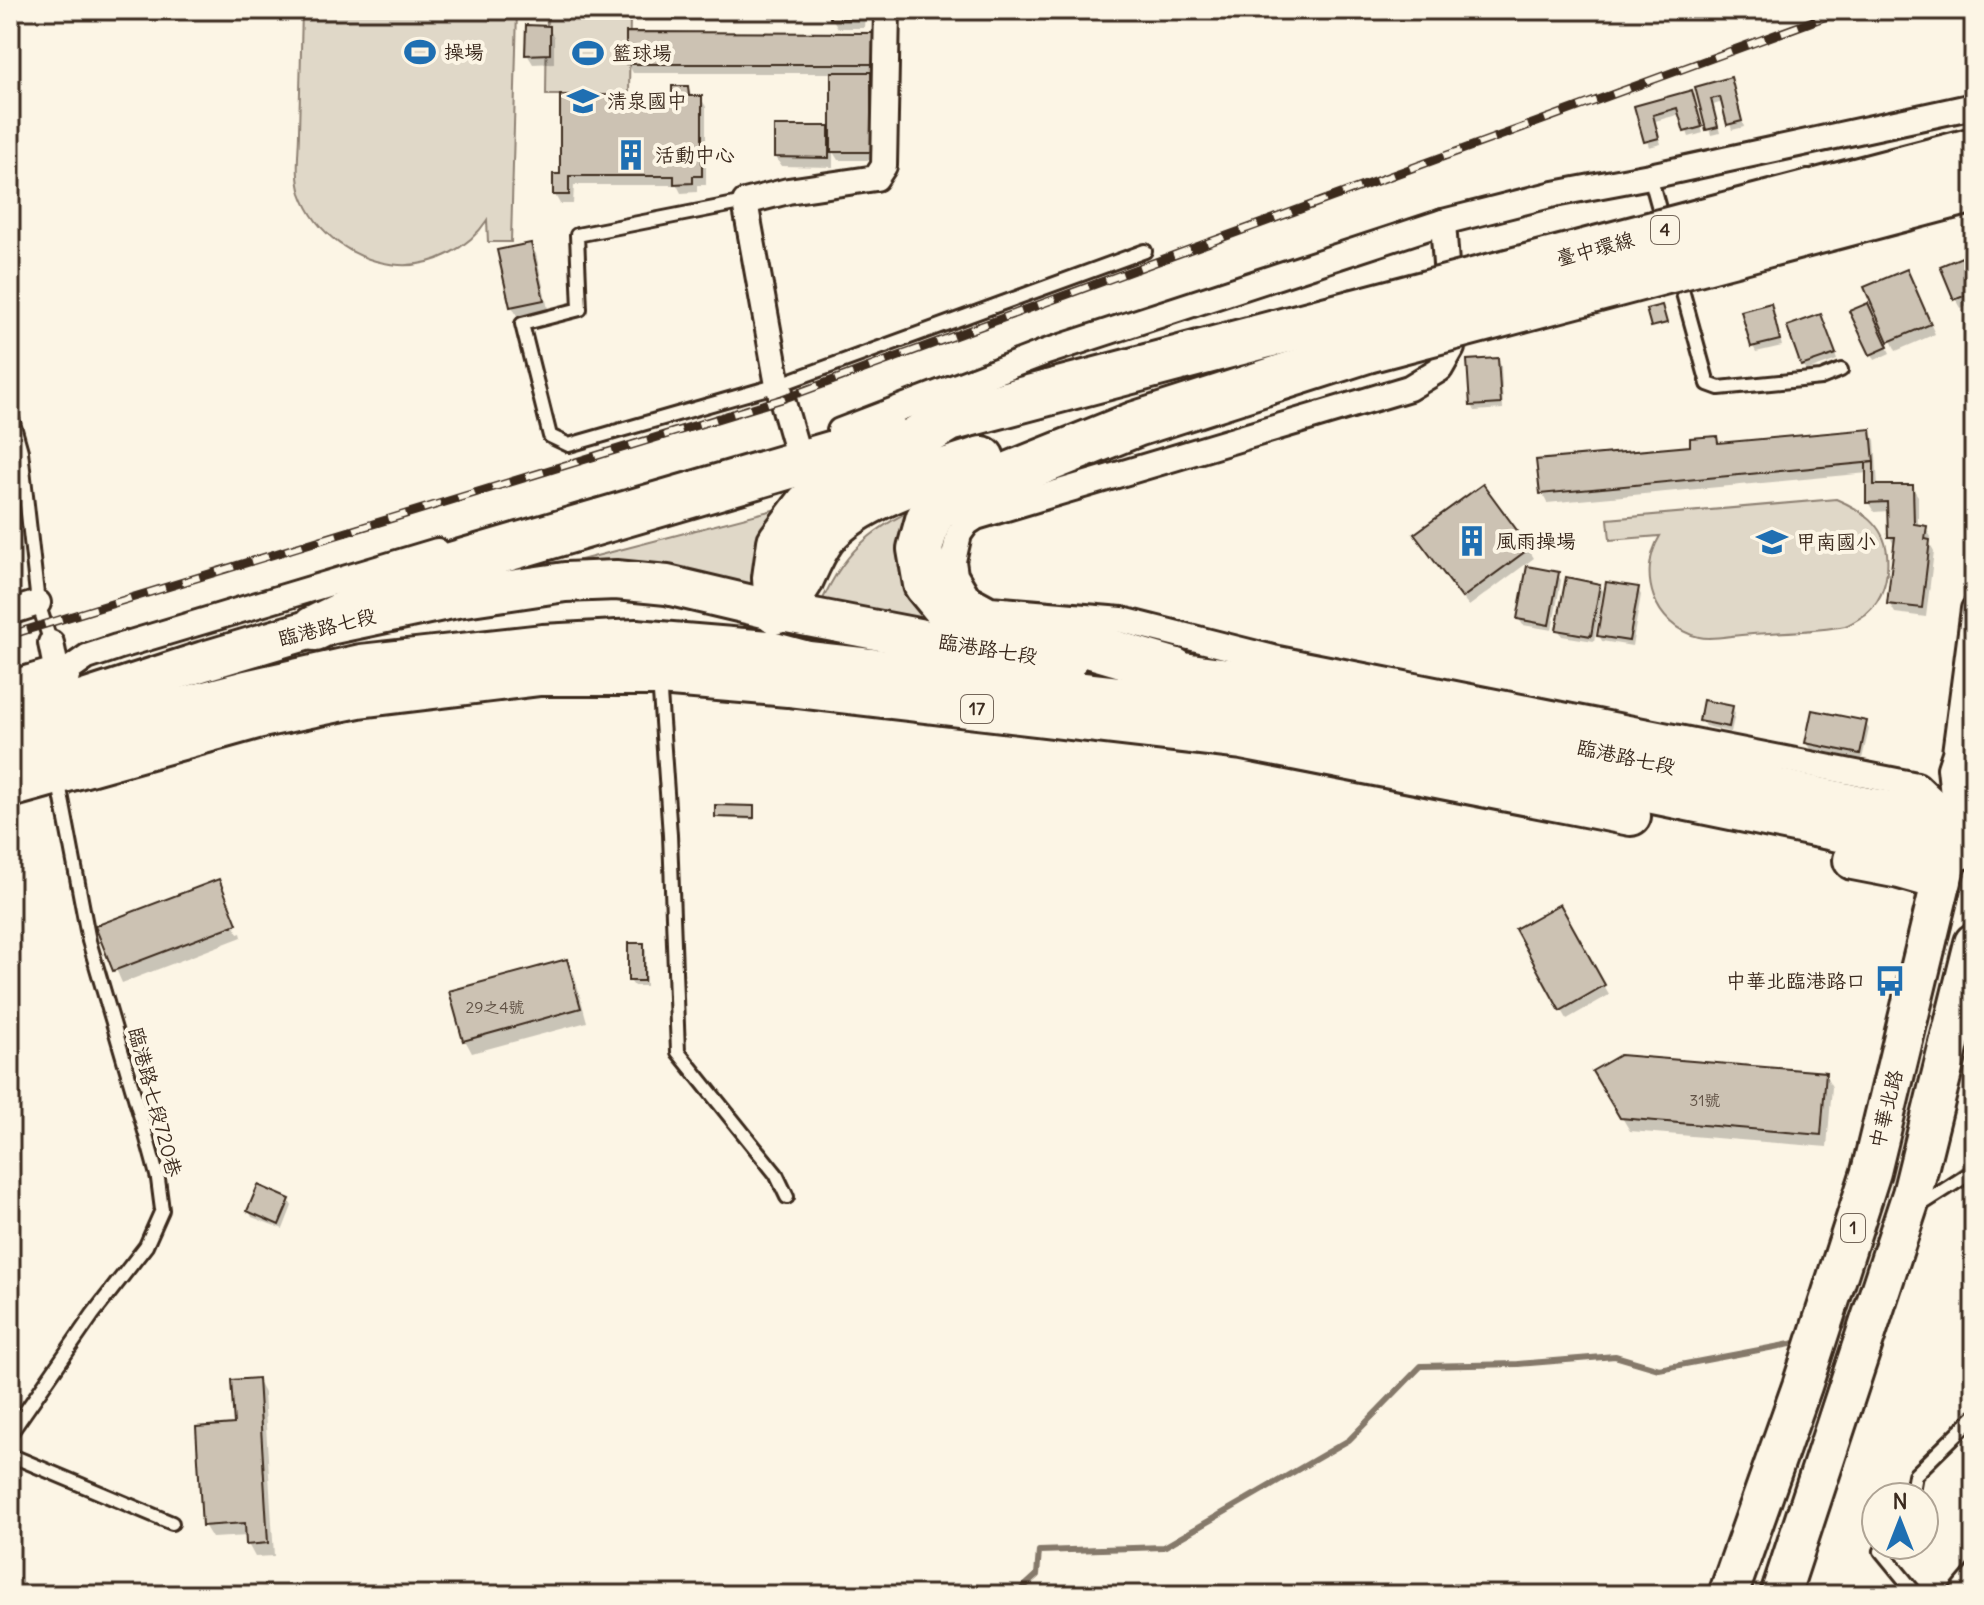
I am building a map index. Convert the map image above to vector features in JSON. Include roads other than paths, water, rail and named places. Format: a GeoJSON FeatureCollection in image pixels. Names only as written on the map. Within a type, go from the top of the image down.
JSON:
{"type":"FeatureCollection","features":[{"type":"Feature","properties":{"kind":"highway","name":"臺中環線"},"geometry":{"type":"LineString","coordinates":[[1361,331],[1974,150]]}},
{"type":"Feature","properties":{"kind":"highway","name":"臺中環線"},"geometry":{"type":"LineString","coordinates":[[1361,331],[1974,190]]}},
{"type":"Feature","properties":{"kind":"highway"},"geometry":{"type":"LineString","coordinates":[[315,628],[434,570],[949,419],[1361,331]]}},
{"type":"Feature","properties":{"kind":"highway"},"geometry":{"type":"LineString","coordinates":[[1173,670],[1081,643],[985,630],[966,624],[938,601],[926,584],[920,549],[928,520],[936,508],[967,486],[1004,477],[1361,331]]}},
{"type":"Feature","properties":{"kind":"highway"},"geometry":{"type":"LineString","coordinates":[[772,630],[775,569],[780,542],[808,505],[949,419]]}},
{"type":"Feature","properties":{"kind":"highway"},"geometry":{"type":"LineString","coordinates":[[772,630],[824,535],[879,497],[916,480],[1003,453],[1136,424]]}},
{"type":"Feature","properties":{"kind":"main road","name":"臨港路七段"},"geometry":{"type":"LineString","coordinates":[[10,756],[59,722],[204,661],[315,628],[457,598],[565,582],[616,580],[667,585],[772,630],[808,661],[1242,725],[1959,846]]}},
{"type":"Feature","properties":{"kind":"main road","name":"臨港路七段"},"geometry":{"type":"LineString","coordinates":[[10,691],[59,722],[246,690],[361,664],[543,644],[772,630],[1017,657],[1173,670],[1267,683],[1868,807],[1959,846]]}},
{"type":"Feature","properties":{"kind":"main road","name":"臨港路七段"},"geometry":{"type":"LineString","coordinates":[[10,724],[257,719],[359,698],[540,676],[659,676],[1242,725]]}},
{"type":"Feature","properties":{"kind":"main road","name":"臨港路七段"},"geometry":{"type":"LineString","coordinates":[[10,788],[59,722]]}},
{"type":"Feature","properties":{"kind":"main road","name":"1"},"geometry":{"type":"LineString","coordinates":[[1959,846],[1974,772]]}},
{"type":"Feature","properties":{"kind":"main road","name":"中華北路"},"geometry":{"type":"LineString","coordinates":[[1728,1595],[1802,1386],[1871,1172],[1959,846]]}},
{"type":"Feature","properties":{"kind":"main road","name":"1"},"geometry":{"type":"LineString","coordinates":[[1780,1595],[1905,1215],[1974,943]]}},
{"type":"Feature","properties":{"kind":"street"},"geometry":{"type":"LineString","coordinates":[[796,448],[778,385],[745,202],[788,191],[876,178],[880,174],[884,166],[887,10]]}},
{"type":"Feature","properties":{"kind":"street"},"geometry":{"type":"LineString","coordinates":[[59,722],[87,657],[368,570],[796,448],[1046,352],[1443,222],[1554,194],[1974,106]]}},
{"type":"Feature","properties":{"kind":"street"},"geometry":{"type":"LineString","coordinates":[[1443,222],[1452,348],[1440,369],[1409,388],[976,517],[967,523],[954,547],[955,575],[968,597],[990,609],[1122,620],[1273,658],[1917,785],[1959,846]]}},
{"type":"Feature","properties":{"kind":"street"},"geometry":{"type":"LineString","coordinates":[[10,612],[38,603]]}},
{"type":"Feature","properties":{"kind":"street","name":"中華北路"},"geometry":{"type":"LineString","coordinates":[[1959,846],[1950,768],[1955,753],[1974,609]]}},
{"type":"Feature","properties":{"kind":"lane"},"geometry":{"type":"LineString","coordinates":[[1650,176],[1708,384],[1719,388],[1821,378],[1841,370]]}},
{"type":"Feature","properties":{"kind":"lane"},"geometry":{"type":"LineString","coordinates":[[745,202],[577,235],[580,309],[522,324],[550,436],[569,445],[778,385],[1145,251]]}},
{"type":"Feature","properties":{"kind":"lane","name":"臨港路七段720巷"},"geometry":{"type":"LineString","coordinates":[[10,412],[21,451],[38,603],[59,722],[89,941],[158,1179],[162,1210],[146,1246],[93,1314],[10,1434]]}},
{"type":"Feature","properties":{"kind":"lane"},"geometry":{"type":"LineString","coordinates":[[659,676],[670,835],[678,1052],[776,1174],[787,1197]]}},
{"type":"Feature","properties":{"kind":"lane"},"geometry":{"type":"LineString","coordinates":[[1905,1215],[1973,1174]]}},
{"type":"Feature","properties":{"kind":"lane"},"geometry":{"type":"LineString","coordinates":[[1914,1481],[1915,1475],[1974,1417]]}},
{"type":"Feature","properties":{"kind":"lane"},"geometry":{"type":"LineString","coordinates":[[10,1455],[172,1523]]}},
{"type":"Feature","properties":{"kind":"lane"},"geometry":{"type":"LineString","coordinates":[[1889,1561],[1917,1595]]}},
{"type":"Feature","properties":{"kind":"lane"},"geometry":{"type":"LineString","coordinates":[[1953,1595],[1974,1570]]}},
{"type":"Feature","properties":{"kind":"waterway"},"geometry":{"type":"LineString","coordinates":[[1948,1181],[1974,1162]]}},
{"type":"Feature","properties":{"kind":"waterway"},"geometry":{"type":"LineString","coordinates":[[1835,1333],[1856,1314]]}},
{"type":"Feature","properties":{"kind":"waterway"},"geometry":{"type":"LineString","coordinates":[[1015,1595],[1037,1575],[1039,1551],[1164,1547],[1349,1440],[1421,1366],[1518,1364],[1615,1356],[1659,1369],[1801,1342]]}},
{"type":"Feature","properties":{"kind":"railway"},"geometry":{"type":"LineString","coordinates":[[10,635],[782,399],[1843,10]]}},
{"type":"Feature","properties":{"kind":"place","name":"操場"},"geometry":{"type":"Point","coordinates":[420,52]}},
{"type":"Feature","properties":{"kind":"place","name":"籃球場"},"geometry":{"type":"Point","coordinates":[588,53]}},
{"type":"Feature","properties":{"kind":"place","name":"清泉國中"},"geometry":{"type":"Point","coordinates":[583,101]}},
{"type":"Feature","properties":{"kind":"place","name":"活動中心"},"geometry":{"type":"Point","coordinates":[631,155]}},
{"type":"Feature","properties":{"kind":"place","name":"風雨操場"},"geometry":{"type":"Point","coordinates":[1472,541]}},
{"type":"Feature","properties":{"kind":"place","name":"甲南國小"},"geometry":{"type":"Point","coordinates":[1772,542]}},
{"type":"Feature","properties":{"kind":"place","name":"中華北臨港路口"},"geometry":{"type":"Point","coordinates":[1890,981]}}]}
